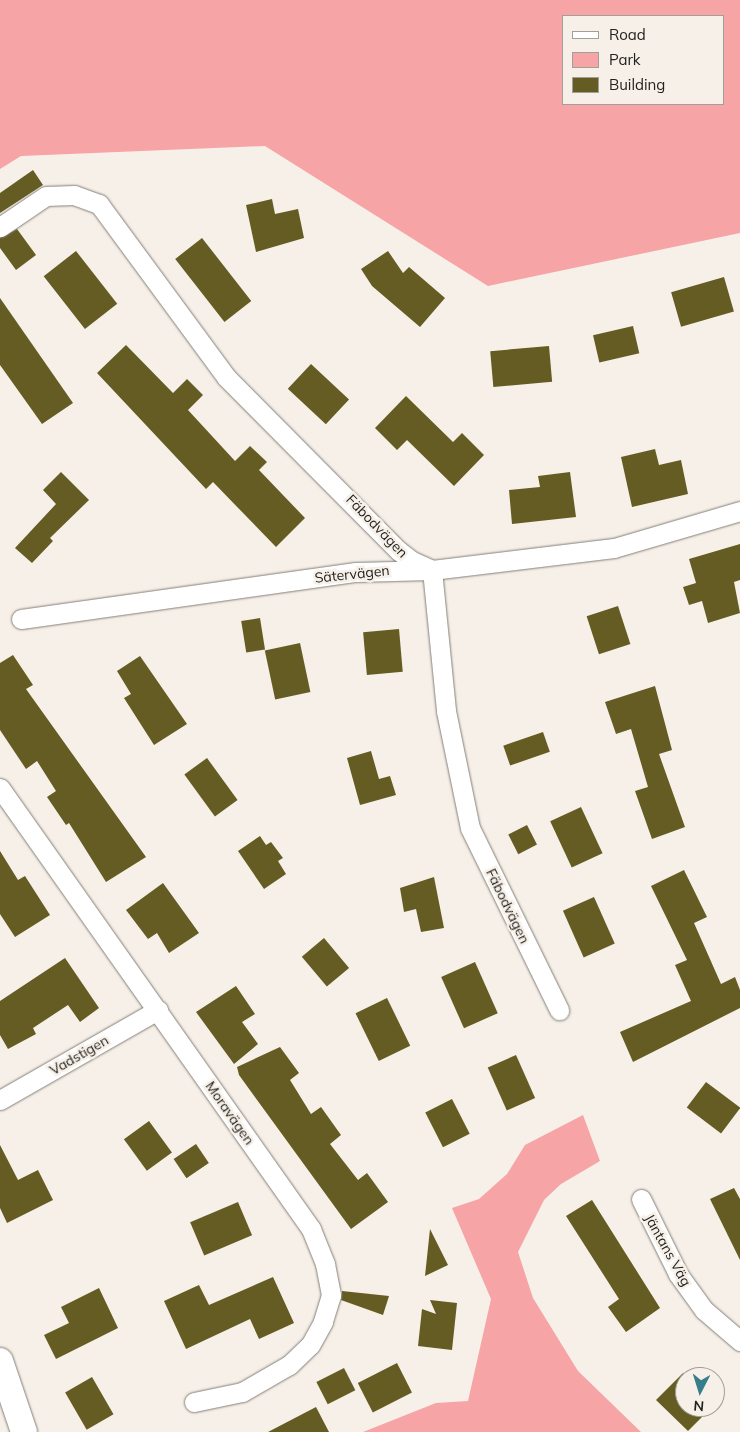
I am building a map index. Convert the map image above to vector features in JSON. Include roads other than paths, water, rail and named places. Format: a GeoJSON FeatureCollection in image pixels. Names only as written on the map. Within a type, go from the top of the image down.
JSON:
{"type":"FeatureCollection","features":[{"type":"Feature","properties":{"kind":"street","name":"Fäbodvägen"},"geometry":{"type":"LineString","coordinates":[[0,227],[46,196],[74,195],[99,204],[226,377],[399,551],[412,561],[432,570],[446,710],[470,828],[559,1010]]}},
{"type":"Feature","properties":{"kind":"street","name":"Sätervägen"},"geometry":{"type":"LineString","coordinates":[[21,618],[356,572],[432,570],[614,548],[740,511]]}},
{"type":"Feature","properties":{"kind":"street","name":"Moravägen"},"geometry":{"type":"LineString","coordinates":[[0,788],[311,1229],[325,1264],[331,1295],[323,1322],[310,1345],[289,1365],[242,1392],[194,1402]]}},
{"type":"Feature","properties":{"kind":"street","name":"Vadstigen"},"geometry":{"type":"LineString","coordinates":[[0,1100],[158,1010]]}},
{"type":"Feature","properties":{"kind":"street","name":"Jäntans Väg"},"geometry":{"type":"LineString","coordinates":[[641,1198],[678,1274],[704,1310],[740,1341]]}},
{"type":"Feature","properties":{"kind":"street"},"geometry":{"type":"LineString","coordinates":[[0,1361],[24,1432]]}}]}
